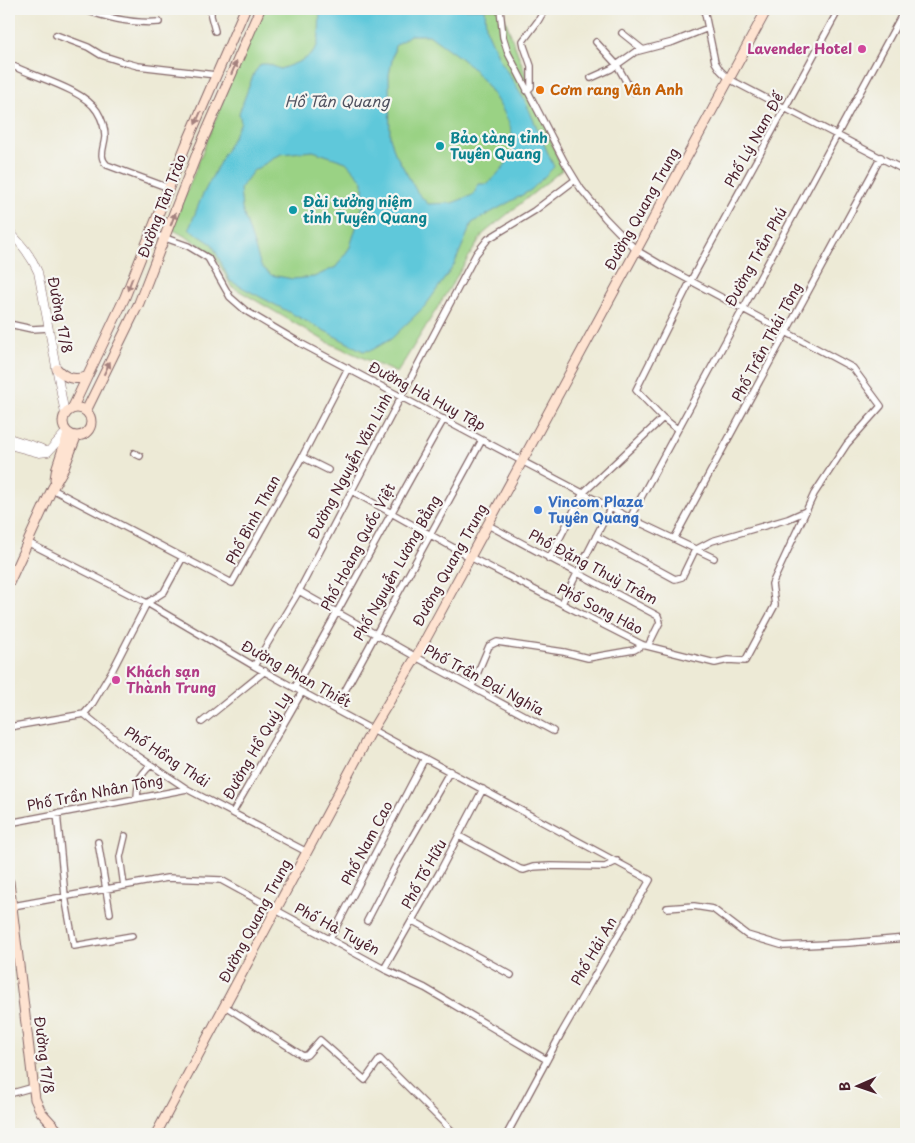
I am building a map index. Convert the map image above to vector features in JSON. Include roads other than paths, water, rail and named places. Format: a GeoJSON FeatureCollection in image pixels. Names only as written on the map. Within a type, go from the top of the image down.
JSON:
{"type":"FeatureCollection","features":[{"type":"Feature","properties":{"kind":"main road","name":"Đường Tân Trào"},"geometry":{"type":"LineString","coordinates":[[69,411],[125,297],[150,232],[246,9]]}},
{"type":"Feature","properties":{"kind":"main road","name":"Đường Tân Trào"},"geometry":{"type":"LineString","coordinates":[[86,411],[139,303],[198,152],[260,9]]}},
{"type":"Feature","properties":{"kind":"main road","name":"Đường Quang Trung"},"geometry":{"type":"LineString","coordinates":[[156,1134],[372,730],[416,657],[767,9]]}},
{"type":"Feature","properties":{"kind":"main road"},"geometry":{"type":"LineString","coordinates":[[57,369],[68,378],[78,379],[87,376]]}},
{"type":"Feature","properties":{"kind":"main road"},"geometry":{"type":"LineString","coordinates":[[77,408],[86,411],[91,419],[90,428],[86,434],[70,434],[62,423],[69,411],[77,408]]}},
{"type":"Feature","properties":{"kind":"main road"},"geometry":{"type":"LineString","coordinates":[[9,583],[53,487],[57,467],[70,434]]}},
{"type":"Feature","properties":{"kind":"main road","name":"Đường 17/8"},"geometry":{"type":"LineString","coordinates":[[9,882],[34,1100],[61,1134]]}},
{"type":"Feature","properties":{"kind":"street"},"geometry":{"type":"LineString","coordinates":[[84,9],[118,18],[149,23],[159,22]]}},
{"type":"Feature","properties":{"kind":"street"},"geometry":{"type":"LineString","coordinates":[[211,9],[215,31]]}},
{"type":"Feature","properties":{"kind":"street"},"geometry":{"type":"LineString","coordinates":[[500,9],[505,45],[527,91],[581,190],[603,215],[636,250],[690,282],[787,332]]}},
{"type":"Feature","properties":{"kind":"street"},"geometry":{"type":"LineString","coordinates":[[527,91],[531,87],[530,66],[523,41],[538,22],[544,9]]}},
{"type":"Feature","properties":{"kind":"street"},"geometry":{"type":"LineString","coordinates":[[704,9],[715,62],[729,79],[906,171]]}},
{"type":"Feature","properties":{"kind":"street","name":"Phố Lý Nam Đế"},"geometry":{"type":"LineString","coordinates":[[663,418],[636,390],[690,282],[839,9]]}},
{"type":"Feature","properties":{"kind":"street","name":"Đường Trần Phú"},"geometry":{"type":"LineString","coordinates":[[630,518],[905,9]]}},
{"type":"Feature","properties":{"kind":"street"},"geometry":{"type":"LineString","coordinates":[[591,78],[617,65],[630,54],[642,49],[673,42],[708,28]]}},
{"type":"Feature","properties":{"kind":"street"},"geometry":{"type":"LineString","coordinates":[[622,33],[642,49]]}},
{"type":"Feature","properties":{"kind":"street"},"geometry":{"type":"LineString","coordinates":[[56,35],[88,47],[101,55],[138,66],[216,75]]}},
{"type":"Feature","properties":{"kind":"street"},"geometry":{"type":"LineString","coordinates":[[596,42],[617,65],[632,92]]}},
{"type":"Feature","properties":{"kind":"street"},"geometry":{"type":"LineString","coordinates":[[9,64],[84,98],[96,109],[102,121],[105,136],[101,156],[103,162],[169,188]]}},
{"type":"Feature","properties":{"kind":"street","name":"Phố Trần Thái Tông"},"geometry":{"type":"LineString","coordinates":[[674,539],[881,157]]}},
{"type":"Feature","properties":{"kind":"street","name":"Đường Nguyễn Văn Linh"},"geometry":{"type":"LineString","coordinates":[[254,666],[298,591],[352,491],[476,254],[488,239],[534,211],[575,180]]}},
{"type":"Feature","properties":{"kind":"street","name":"Đường 17/8"},"geometry":{"type":"LineString","coordinates":[[9,230],[33,259],[38,272],[57,369],[69,411]]}},
{"type":"Feature","properties":{"kind":"street","name":"Đường Hà Huy Tập"},"geometry":{"type":"LineString","coordinates":[[150,232],[188,246],[208,258],[230,297],[246,311],[583,494],[714,558]]}},
{"type":"Feature","properties":{"kind":"street"},"geometry":{"type":"LineString","coordinates":[[9,324],[35,330],[49,328]]}},
{"type":"Feature","properties":{"kind":"street","name":"Phố Song Hào"},"geometry":{"type":"LineString","coordinates":[[352,491],[470,557],[646,645],[715,663],[728,660],[745,660],[775,605],[772,584],[814,494],[847,444],[881,406],[853,368],[787,332]]}},
{"type":"Feature","properties":{"kind":"street","name":"Phố Bình Than"},"geometry":{"type":"LineString","coordinates":[[53,487],[228,583],[234,582],[348,368]]}},
{"type":"Feature","properties":{"kind":"street"},"geometry":{"type":"LineString","coordinates":[[549,559],[583,494],[663,418],[677,429]]}},
{"type":"Feature","properties":{"kind":"street","name":"Phố Hoàng Quốc Việt"},"geometry":{"type":"LineString","coordinates":[[295,687],[444,419]]}},
{"type":"Feature","properties":{"kind":"street"},"geometry":{"type":"LineString","coordinates":[[9,445],[39,453],[47,452],[70,434]]}},
{"type":"Feature","properties":{"kind":"street"},"geometry":{"type":"LineString","coordinates":[[9,438],[47,452]]}},
{"type":"Feature","properties":{"kind":"street","name":"Phố Nguyễn Lương Bằng"},"geometry":{"type":"LineString","coordinates":[[335,709],[482,440]]}},
{"type":"Feature","properties":{"kind":"street"},"geometry":{"type":"LineString","coordinates":[[134,453],[140,456]]}},
{"type":"Feature","properties":{"kind":"street"},"geometry":{"type":"LineString","coordinates":[[302,457],[328,470]]}},
{"type":"Feature","properties":{"kind":"street"},"geometry":{"type":"LineString","coordinates":[[562,603],[611,507]]}},
{"type":"Feature","properties":{"kind":"street"},"geometry":{"type":"LineString","coordinates":[[596,536],[676,579],[682,578],[695,550],[712,541],[788,519],[806,511]]}},
{"type":"Feature","properties":{"kind":"street","name":"Phố Đặng Thuỳ Trâm"},"geometry":{"type":"LineString","coordinates":[[488,525],[658,616],[660,622],[646,645]]}},
{"type":"Feature","properties":{"kind":"street","name":"Đường Phan Thiết"},"geometry":{"type":"LineString","coordinates":[[28,542],[148,603],[254,666],[552,827]]}},
{"type":"Feature","properties":{"kind":"street"},"geometry":{"type":"LineString","coordinates":[[9,727],[84,714],[105,682],[148,603],[164,592],[183,558]]}},
{"type":"Feature","properties":{"kind":"street","name":"Phố Trần Đại Nghĩa"},"geometry":{"type":"LineString","coordinates":[[298,591],[553,731]]}},
{"type":"Feature","properties":{"kind":"street"},"geometry":{"type":"LineString","coordinates":[[472,686],[489,646],[496,642],[564,652],[588,658],[634,650],[646,645]]}},
{"type":"Feature","properties":{"kind":"street"},"geometry":{"type":"LineString","coordinates":[[202,722],[265,672]]}},
{"type":"Feature","properties":{"kind":"street","name":"Đường Hồ Quý Ly"},"geometry":{"type":"LineString","coordinates":[[233,812],[302,692]]}},
{"type":"Feature","properties":{"kind":"street","name":"Phố Hồng Thái"},"geometry":{"type":"LineString","coordinates":[[84,714],[126,748],[187,788],[307,852]]}},
{"type":"Feature","properties":{"kind":"street","name":"Phố Nam Cao"},"geometry":{"type":"LineString","coordinates":[[330,939],[425,758]]}},
{"type":"Feature","properties":{"kind":"street"},"geometry":{"type":"LineString","coordinates":[[138,798],[138,781],[151,765]]}},
{"type":"Feature","properties":{"kind":"street"},"geometry":{"type":"LineString","coordinates":[[367,921],[391,874],[450,771]]}},
{"type":"Feature","properties":{"kind":"street","name":"Phố Trần Nhân Tông"},"geometry":{"type":"LineString","coordinates":[[9,823],[187,788]]}},
{"type":"Feature","properties":{"kind":"street","name":"Phố Tố Hữu"},"geometry":{"type":"LineString","coordinates":[[384,969],[459,836],[483,789]]}},
{"type":"Feature","properties":{"kind":"street"},"geometry":{"type":"LineString","coordinates":[[57,813],[65,896],[74,946],[132,936]]}},
{"type":"Feature","properties":{"kind":"street","name":"Phố Hải An"},"geometry":{"type":"LineString","coordinates":[[507,1134],[562,1032],[650,880],[552,827]]}},
{"type":"Feature","properties":{"kind":"street"},"geometry":{"type":"LineString","coordinates":[[124,886],[120,857],[125,836]]}},
{"type":"Feature","properties":{"kind":"street"},"geometry":{"type":"LineString","coordinates":[[459,836],[524,870],[532,867],[550,866],[605,867],[617,861]]}},
{"type":"Feature","properties":{"kind":"street"},"geometry":{"type":"LineString","coordinates":[[98,842],[110,914]]}},
{"type":"Feature","properties":{"kind":"street","name":"Phố Hà Tuyên"},"geometry":{"type":"LineString","coordinates":[[12,906],[167,878],[222,880],[384,969],[442,997],[547,1060]]}},
{"type":"Feature","properties":{"kind":"street"},"geometry":{"type":"LineString","coordinates":[[668,908],[694,906],[713,909],[747,935],[784,946],[849,944],[906,938]]}},
{"type":"Feature","properties":{"kind":"street"},"geometry":{"type":"LineString","coordinates":[[412,921],[511,975]]}},
{"type":"Feature","properties":{"kind":"street"},"geometry":{"type":"LineString","coordinates":[[225,1006],[303,1056],[307,1055],[320,1040],[364,1080],[380,1060],[455,1134]]}},
{"type":"Feature","properties":{"kind":"street"},"geometry":{"type":"LineString","coordinates":[[9,1094],[34,1088]]}},
{"type":"Feature","properties":{"kind":"water","name":"Hồ Tân Quang"},"geometry":{"type":"Polygon","coordinates":[[[320,9],[485,9],[486,28],[500,60],[525,101],[554,167],[531,190],[472,223],[454,265],[426,305],[391,339],[372,350],[363,351],[230,281],[212,244],[189,229],[202,196],[241,122],[239,113],[254,73],[261,64],[268,64],[280,69],[294,64],[311,54],[318,42],[320,9]],[[410,35],[395,46],[389,75],[390,137],[395,153],[417,192],[428,204],[452,203],[473,195],[479,184],[488,184],[502,169],[512,153],[512,132],[496,99],[470,66],[429,35],[410,35]],[[313,151],[281,154],[253,171],[240,189],[242,209],[261,266],[271,275],[293,279],[314,277],[336,267],[350,247],[363,205],[363,181],[346,162],[313,151]]]}},
{"type":"Feature","properties":{"kind":"place","name":"Lavender Hotel"},"geometry":{"type":"Point","coordinates":[862,49]}},
{"type":"Feature","properties":{"kind":"place","name":"Cơm rang Vân Anh"},"geometry":{"type":"Point","coordinates":[540,90]}},
{"type":"Feature","properties":{"kind":"place","name":"Bảo tàng tỉnh Tuyên Quang"},"geometry":{"type":"Point","coordinates":[440,146]}},
{"type":"Feature","properties":{"kind":"place","name":"Đài tưởng niệm tỉnh Tuyên Quang"},"geometry":{"type":"Point","coordinates":[293,210]}},
{"type":"Feature","properties":{"kind":"place","name":"Vincom Plaza Tuyên Quang"},"geometry":{"type":"Point","coordinates":[538,510]}},
{"type":"Feature","properties":{"kind":"place","name":"Khách sạn Thành Trung"},"geometry":{"type":"Point","coordinates":[116,680]}}]}
